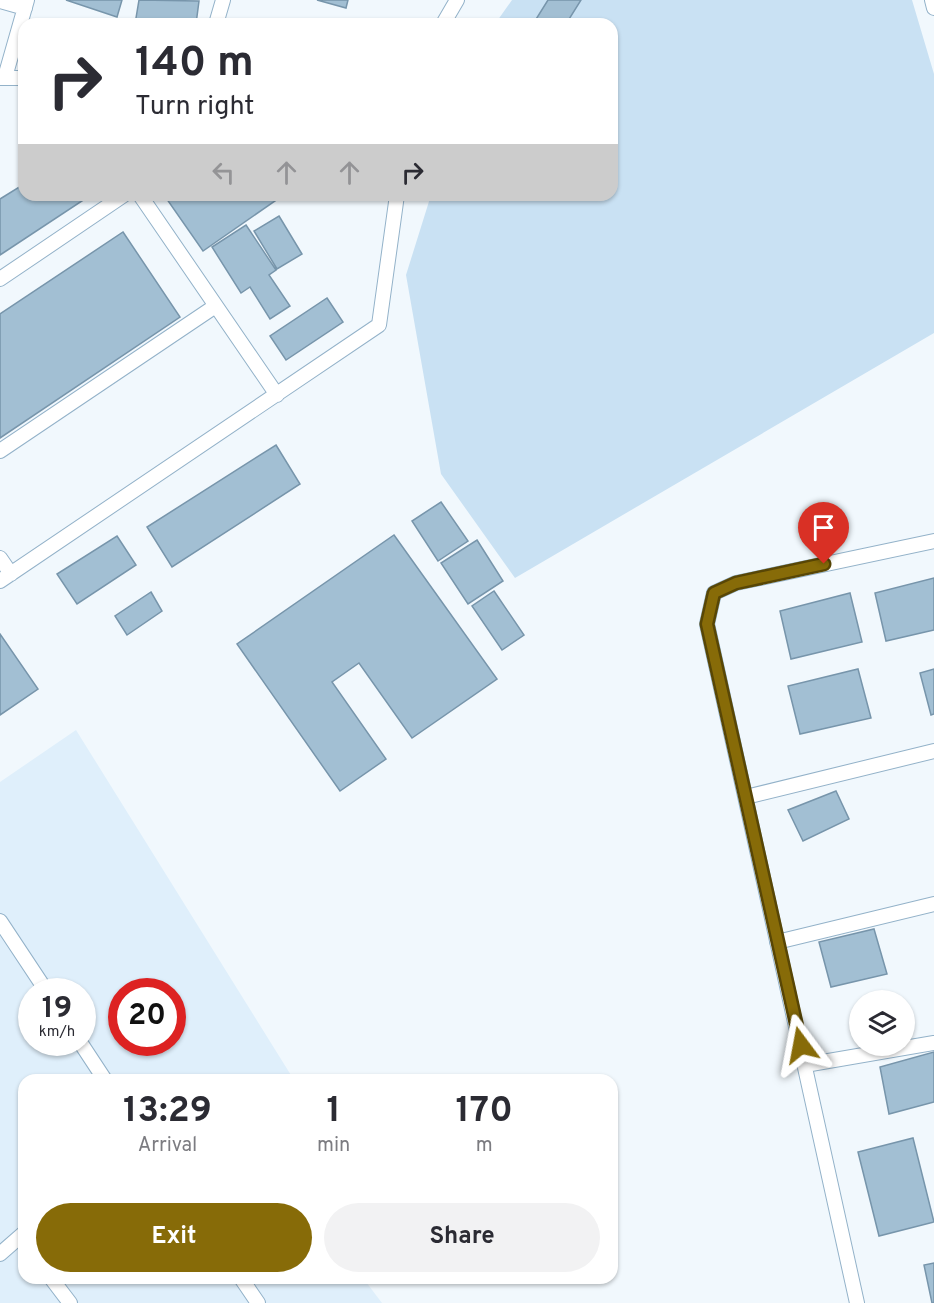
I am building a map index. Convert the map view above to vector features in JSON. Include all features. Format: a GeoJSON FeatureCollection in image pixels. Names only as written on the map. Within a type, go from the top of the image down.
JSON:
{"type":"FeatureCollection","features":[{"type":"Feature","properties":{"kind":"lane"},"geometry":{"type":"LineString","coordinates":[[218,18],[223,0]]}},
{"type":"Feature","properties":{"kind":"lane"},"geometry":{"type":"LineString","coordinates":[[446,18],[457,0]]}},
{"type":"Feature","properties":{"kind":"lane"},"geometry":{"type":"LineString","coordinates":[[932,0],[934,8]]}},
{"type":"Feature","properties":{"kind":"lane"},"geometry":{"type":"LineString","coordinates":[[0,1],[26,4]]}},
{"type":"Feature","properties":{"kind":"lane"},"geometry":{"type":"LineString","coordinates":[[18,29],[3,77],[18,78]]}},
{"type":"Feature","properties":{"kind":"lane"},"geometry":{"type":"LineString","coordinates":[[0,279],[115,201]]}},
{"type":"Feature","properties":{"kind":"lane"},"geometry":{"type":"LineString","coordinates":[[144,201],[214,307],[277,396]]}},
{"type":"Feature","properties":{"kind":"lane"},"geometry":{"type":"LineString","coordinates":[[0,558],[5,577],[277,396],[379,325],[396,201]]}},
{"type":"Feature","properties":{"kind":"lane"},"geometry":{"type":"LineString","coordinates":[[0,451],[214,307]]}},
{"type":"Feature","properties":{"kind":"lane"},"geometry":{"type":"LineString","coordinates":[[857,1303],[707,624],[714,593],[736,583],[934,541]]}},
{"type":"Feature","properties":{"kind":"lane"},"geometry":{"type":"LineString","coordinates":[[746,797],[934,751]]}},
{"type":"Feature","properties":{"kind":"lane"},"geometry":{"type":"LineString","coordinates":[[777,942],[934,904]]}},
{"type":"Feature","properties":{"kind":"lane"},"geometry":{"type":"LineString","coordinates":[[0,921],[38,978]]}},
{"type":"Feature","properties":{"kind":"lane"},"geometry":{"type":"LineString","coordinates":[[805,1065],[934,1043]]}},
{"type":"Feature","properties":{"kind":"lane"},"geometry":{"type":"LineString","coordinates":[[89,1056],[101,1074]]}},
{"type":"Feature","properties":{"kind":"lane"},"geometry":{"type":"LineString","coordinates":[[0,1254],[18,1241]]}},
{"type":"Feature","properties":{"kind":"lane"},"geometry":{"type":"LineString","coordinates":[[56,1284],[70,1303]]}},
{"type":"Feature","properties":{"kind":"lane"},"geometry":{"type":"LineString","coordinates":[[245,1284],[258,1303]]}},
{"type":"Feature","properties":{"kind":"shaded area"},"geometry":{"type":"Polygon","coordinates":[[[512,0],[912,0],[934,74],[934,333],[515,578],[441,474],[406,275],[429,201],[618,201],[618,18],[499,18],[512,0]]]}},
{"type":"Feature","properties":{"kind":"shaded area"},"geometry":{"type":"Polygon","coordinates":[[[76,730],[290,1074],[18,1074],[18,1284],[368,1284],[382,1303],[0,1303],[0,782],[76,730]]]}},
{"type":"Feature","properties":{"kind":"building"},"geometry":{"type":"Polygon","coordinates":[[[66,0],[122,0],[117,17],[66,0]]]}},
{"type":"Feature","properties":{"kind":"building"},"geometry":{"type":"Polygon","coordinates":[[[139,0],[199,1],[197,18],[136,18],[139,0]]]}},
{"type":"Feature","properties":{"kind":"building"},"geometry":{"type":"Polygon","coordinates":[[[317,0],[348,0],[346,8],[317,0]]]}},
{"type":"Feature","properties":{"kind":"building"},"geometry":{"type":"Polygon","coordinates":[[[548,0],[581,0],[570,18],[537,18],[548,0]]]}},
{"type":"Feature","properties":{"kind":"building"},"geometry":{"type":"Polygon","coordinates":[[[18,188],[18,201],[82,201],[0,255],[0,199],[18,188]]]}},
{"type":"Feature","properties":{"kind":"building"},"geometry":{"type":"Polygon","coordinates":[[[168,201],[275,201],[203,251],[168,201]]]}},
{"type":"Feature","properties":{"kind":"building"},"geometry":{"type":"Polygon","coordinates":[[[279,216],[302,254],[277,269],[254,231],[279,216]]]}},
{"type":"Feature","properties":{"kind":"building"},"geometry":{"type":"Polygon","coordinates":[[[246,225],[276,270],[269,275],[290,306],[270,319],[250,287],[241,293],[212,247],[246,225]]]}},
{"type":"Feature","properties":{"kind":"building"},"geometry":{"type":"Polygon","coordinates":[[[123,232],[180,317],[0,438],[0,314],[123,232]]]}},
{"type":"Feature","properties":{"kind":"building"},"geometry":{"type":"Polygon","coordinates":[[[327,298],[343,322],[286,360],[270,336],[327,298]]]}},
{"type":"Feature","properties":{"kind":"building"},"geometry":{"type":"Polygon","coordinates":[[[276,445],[300,484],[172,567],[147,527],[276,445]]]}},
{"type":"Feature","properties":{"kind":"building"},"geometry":{"type":"Polygon","coordinates":[[[441,502],[468,541],[438,561],[412,521],[441,502]]]}},
{"type":"Feature","properties":{"kind":"building"},"geometry":{"type":"Polygon","coordinates":[[[394,535],[497,679],[412,738],[359,663],[332,682],[386,759],[340,791],[237,644],[394,535]]]}},
{"type":"Feature","properties":{"kind":"building"},"geometry":{"type":"Polygon","coordinates":[[[117,536],[136,565],[77,604],[57,574],[117,536]]]}},
{"type":"Feature","properties":{"kind":"building"},"geometry":{"type":"Polygon","coordinates":[[[477,540],[503,581],[468,604],[441,563],[477,540]]]}},
{"type":"Feature","properties":{"kind":"building"},"geometry":{"type":"Polygon","coordinates":[[[934,578],[934,630],[886,641],[875,593],[934,578]]]}},
{"type":"Feature","properties":{"kind":"building"},"geometry":{"type":"Polygon","coordinates":[[[494,591],[524,635],[502,650],[472,606],[494,591]]]}},
{"type":"Feature","properties":{"kind":"building"},"geometry":{"type":"Polygon","coordinates":[[[151,592],[162,611],[127,635],[115,616],[151,592]]]}},
{"type":"Feature","properties":{"kind":"building"},"geometry":{"type":"Polygon","coordinates":[[[850,593],[862,642],[791,659],[780,611],[850,593]]]}},
{"type":"Feature","properties":{"kind":"building"},"geometry":{"type":"Polygon","coordinates":[[[0,634],[38,689],[0,715],[0,634]]]}},
{"type":"Feature","properties":{"kind":"building"},"geometry":{"type":"Polygon","coordinates":[[[858,669],[871,718],[800,734],[788,686],[858,669]]]}},
{"type":"Feature","properties":{"kind":"building"},"geometry":{"type":"Polygon","coordinates":[[[934,669],[934,714],[931,715],[920,673],[934,669]]]}},
{"type":"Feature","properties":{"kind":"building"},"geometry":{"type":"Polygon","coordinates":[[[836,791],[849,819],[803,841],[788,810],[836,791]]]}},
{"type":"Feature","properties":{"kind":"building"},"geometry":{"type":"Polygon","coordinates":[[[874,929],[887,974],[831,987],[819,942],[874,929]]]}},
{"type":"Feature","properties":{"kind":"building"},"geometry":{"type":"Polygon","coordinates":[[[934,1052],[934,1102],[889,1114],[880,1067],[934,1052]]]}},
{"type":"Feature","properties":{"kind":"building"},"geometry":{"type":"Polygon","coordinates":[[[913,1138],[934,1222],[879,1236],[858,1152],[913,1138]]]}},
{"type":"Feature","properties":{"kind":"building"},"geometry":{"type":"Polygon","coordinates":[[[934,1263],[934,1303],[932,1303],[924,1265],[934,1263]]]}},
{"type":"Feature","properties":{"kind":"route"},"geometry":{"type":"LineString","coordinates":[[801,1045],[707,624],[714,593],[736,583],[824,564]]}}]}
